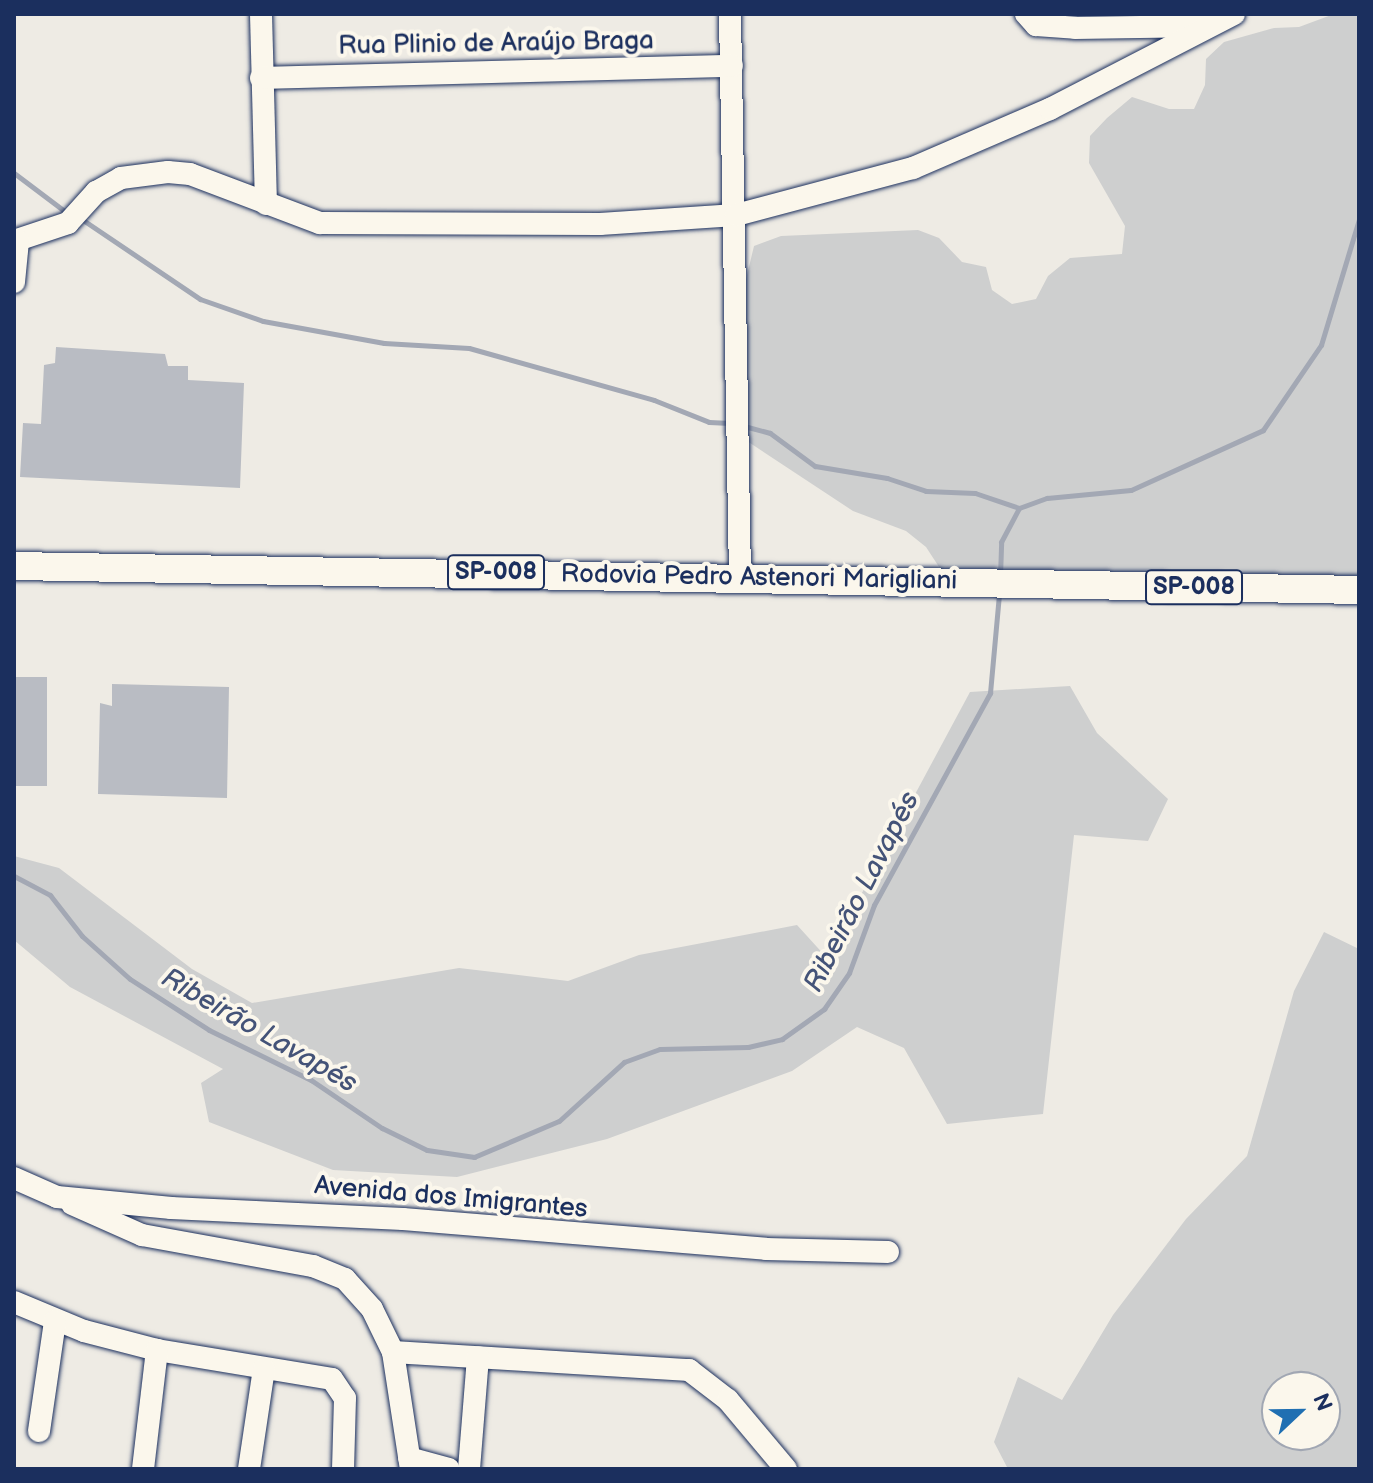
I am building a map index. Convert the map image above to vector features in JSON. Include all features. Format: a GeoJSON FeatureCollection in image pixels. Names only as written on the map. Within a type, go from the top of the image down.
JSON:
{"type":"FeatureCollection","features":[{"type":"Feature","properties":{"kind":"main road","name":"Rodovia Pedro Astenori Marigliani"},"geometry":{"type":"LineString","coordinates":[[14,566],[740,575],[1030,585],[1359,590]]}},
{"type":"Feature","properties":{"kind":"street"},"geometry":{"type":"LineString","coordinates":[[261,14],[266,204]]}},
{"type":"Feature","properties":{"kind":"street"},"geometry":{"type":"LineString","coordinates":[[730,14],[736,215],[736,439],[740,575]]}},
{"type":"Feature","properties":{"kind":"street"},"geometry":{"type":"LineString","coordinates":[[1026,14],[1036,25],[1075,28],[1210,26]]}},
{"type":"Feature","properties":{"kind":"street"},"geometry":{"type":"LineString","coordinates":[[14,282],[16,241],[68,223],[83,206],[121,178],[168,172],[190,174],[320,223],[600,224],[736,215],[913,168],[1050,109],[1234,14]]}},
{"type":"Feature","properties":{"kind":"street","name":"Rua Plinio de Araújo Braga"},"geometry":{"type":"LineString","coordinates":[[261,78],[732,66]]}},
{"type":"Feature","properties":{"kind":"street","name":"Avenida dos Imigrantes"},"geometry":{"type":"LineString","coordinates":[[14,1178],[57,1197],[171,1208],[403,1219],[565,1236],[888,1252]]}},
{"type":"Feature","properties":{"kind":"street"},"geometry":{"type":"LineString","coordinates":[[57,1197],[142,1235],[337,1275],[358,1290],[372,1309],[393,1352],[410,1464],[449,1469]]}},
{"type":"Feature","properties":{"kind":"street"},"geometry":{"type":"LineString","coordinates":[[14,1302],[55,1321],[157,1350],[264,1369],[323,1375],[341,1386],[343,1469]]}},
{"type":"Feature","properties":{"kind":"street"},"geometry":{"type":"LineString","coordinates":[[39,1431],[55,1321]]}},
{"type":"Feature","properties":{"kind":"street"},"geometry":{"type":"LineString","coordinates":[[143,1469],[157,1350]]}},
{"type":"Feature","properties":{"kind":"street"},"geometry":{"type":"LineString","coordinates":[[393,1352],[675,1366],[707,1380],[786,1469]]}},
{"type":"Feature","properties":{"kind":"street"},"geometry":{"type":"LineString","coordinates":[[469,1469],[478,1357]]}},
{"type":"Feature","properties":{"kind":"street"},"geometry":{"type":"LineString","coordinates":[[249,1469],[264,1369]]}},
{"type":"Feature","properties":{"kind":"shaded area"},"geometry":{"type":"Polygon","coordinates":[[[1334,14],[1359,14],[1359,578],[941,570],[926,547],[906,531],[853,511],[747,441],[743,292],[754,246],[781,236],[918,230],[939,238],[962,262],[986,267],[992,290],[1012,304],[1036,299],[1048,276],[1070,258],[1122,254],[1125,226],[1089,163],[1090,136],[1107,118],[1132,97],[1169,109],[1194,109],[1205,85],[1206,59],[1224,42],[1274,28],[1299,27],[1334,14]]]}},
{"type":"Feature","properties":{"kind":"shaded area"},"geometry":{"type":"Polygon","coordinates":[[[1070,686],[1097,733],[1168,799],[1148,841],[1074,835],[1043,1114],[947,1124],[904,1048],[857,1027],[792,1071],[607,1139],[457,1177],[333,1170],[209,1122],[201,1083],[223,1069],[70,987],[14,940],[14,856],[59,868],[192,969],[252,1003],[459,968],[568,981],[639,955],[797,925],[827,958],[970,692],[1070,686]]]}},
{"type":"Feature","properties":{"kind":"shaded area"},"geometry":{"type":"Polygon","coordinates":[[[1324,932],[1359,949],[1359,1469],[1008,1469],[994,1442],[1018,1377],[1062,1400],[1113,1315],[1186,1219],[1247,1156],[1294,991],[1324,932]]]}},
{"type":"Feature","properties":{"kind":"building"},"geometry":{"type":"Polygon","coordinates":[[[56,347],[165,354],[168,366],[188,366],[188,380],[244,383],[240,488],[20,477],[23,423],[41,424],[44,365],[55,363],[56,347]]]}},
{"type":"Feature","properties":{"kind":"building"},"geometry":{"type":"Polygon","coordinates":[[[14,677],[47,677],[47,786],[14,786],[14,677]]]}},
{"type":"Feature","properties":{"kind":"building"},"geometry":{"type":"Polygon","coordinates":[[[112,684],[229,687],[227,798],[98,794],[100,703],[112,706],[112,684]]]}},
{"type":"Feature","properties":{"kind":"waterway"},"geometry":{"type":"LineString","coordinates":[[14,173],[67,213]]}},
{"type":"Feature","properties":{"kind":"waterway"},"geometry":{"type":"LineString","coordinates":[[80,218],[200,299],[263,321],[384,343],[469,348],[654,400],[709,422],[730,423]]}},
{"type":"Feature","properties":{"kind":"waterway","name":"Ribeirão Lavapés"},"geometry":{"type":"LineString","coordinates":[[1000,576],[1001,542],[1019,508],[1047,498],[1131,490],[1263,430],[1321,345],[1359,219]]}},
{"type":"Feature","properties":{"kind":"waterway"},"geometry":{"type":"LineString","coordinates":[[744,426],[770,433],[815,466],[887,478],[926,491],[975,493],[1019,508]]}},
{"type":"Feature","properties":{"kind":"waterway","name":"Ribeirão Lavapés"},"geometry":{"type":"LineString","coordinates":[[14,876],[50,895],[82,936],[130,979],[209,1030],[311,1080],[382,1128],[427,1150],[474,1157],[559,1121],[624,1062],[660,1049],[748,1047],[782,1039],[824,1009],[849,973],[874,905],[990,693],[999,594]]}}]}
